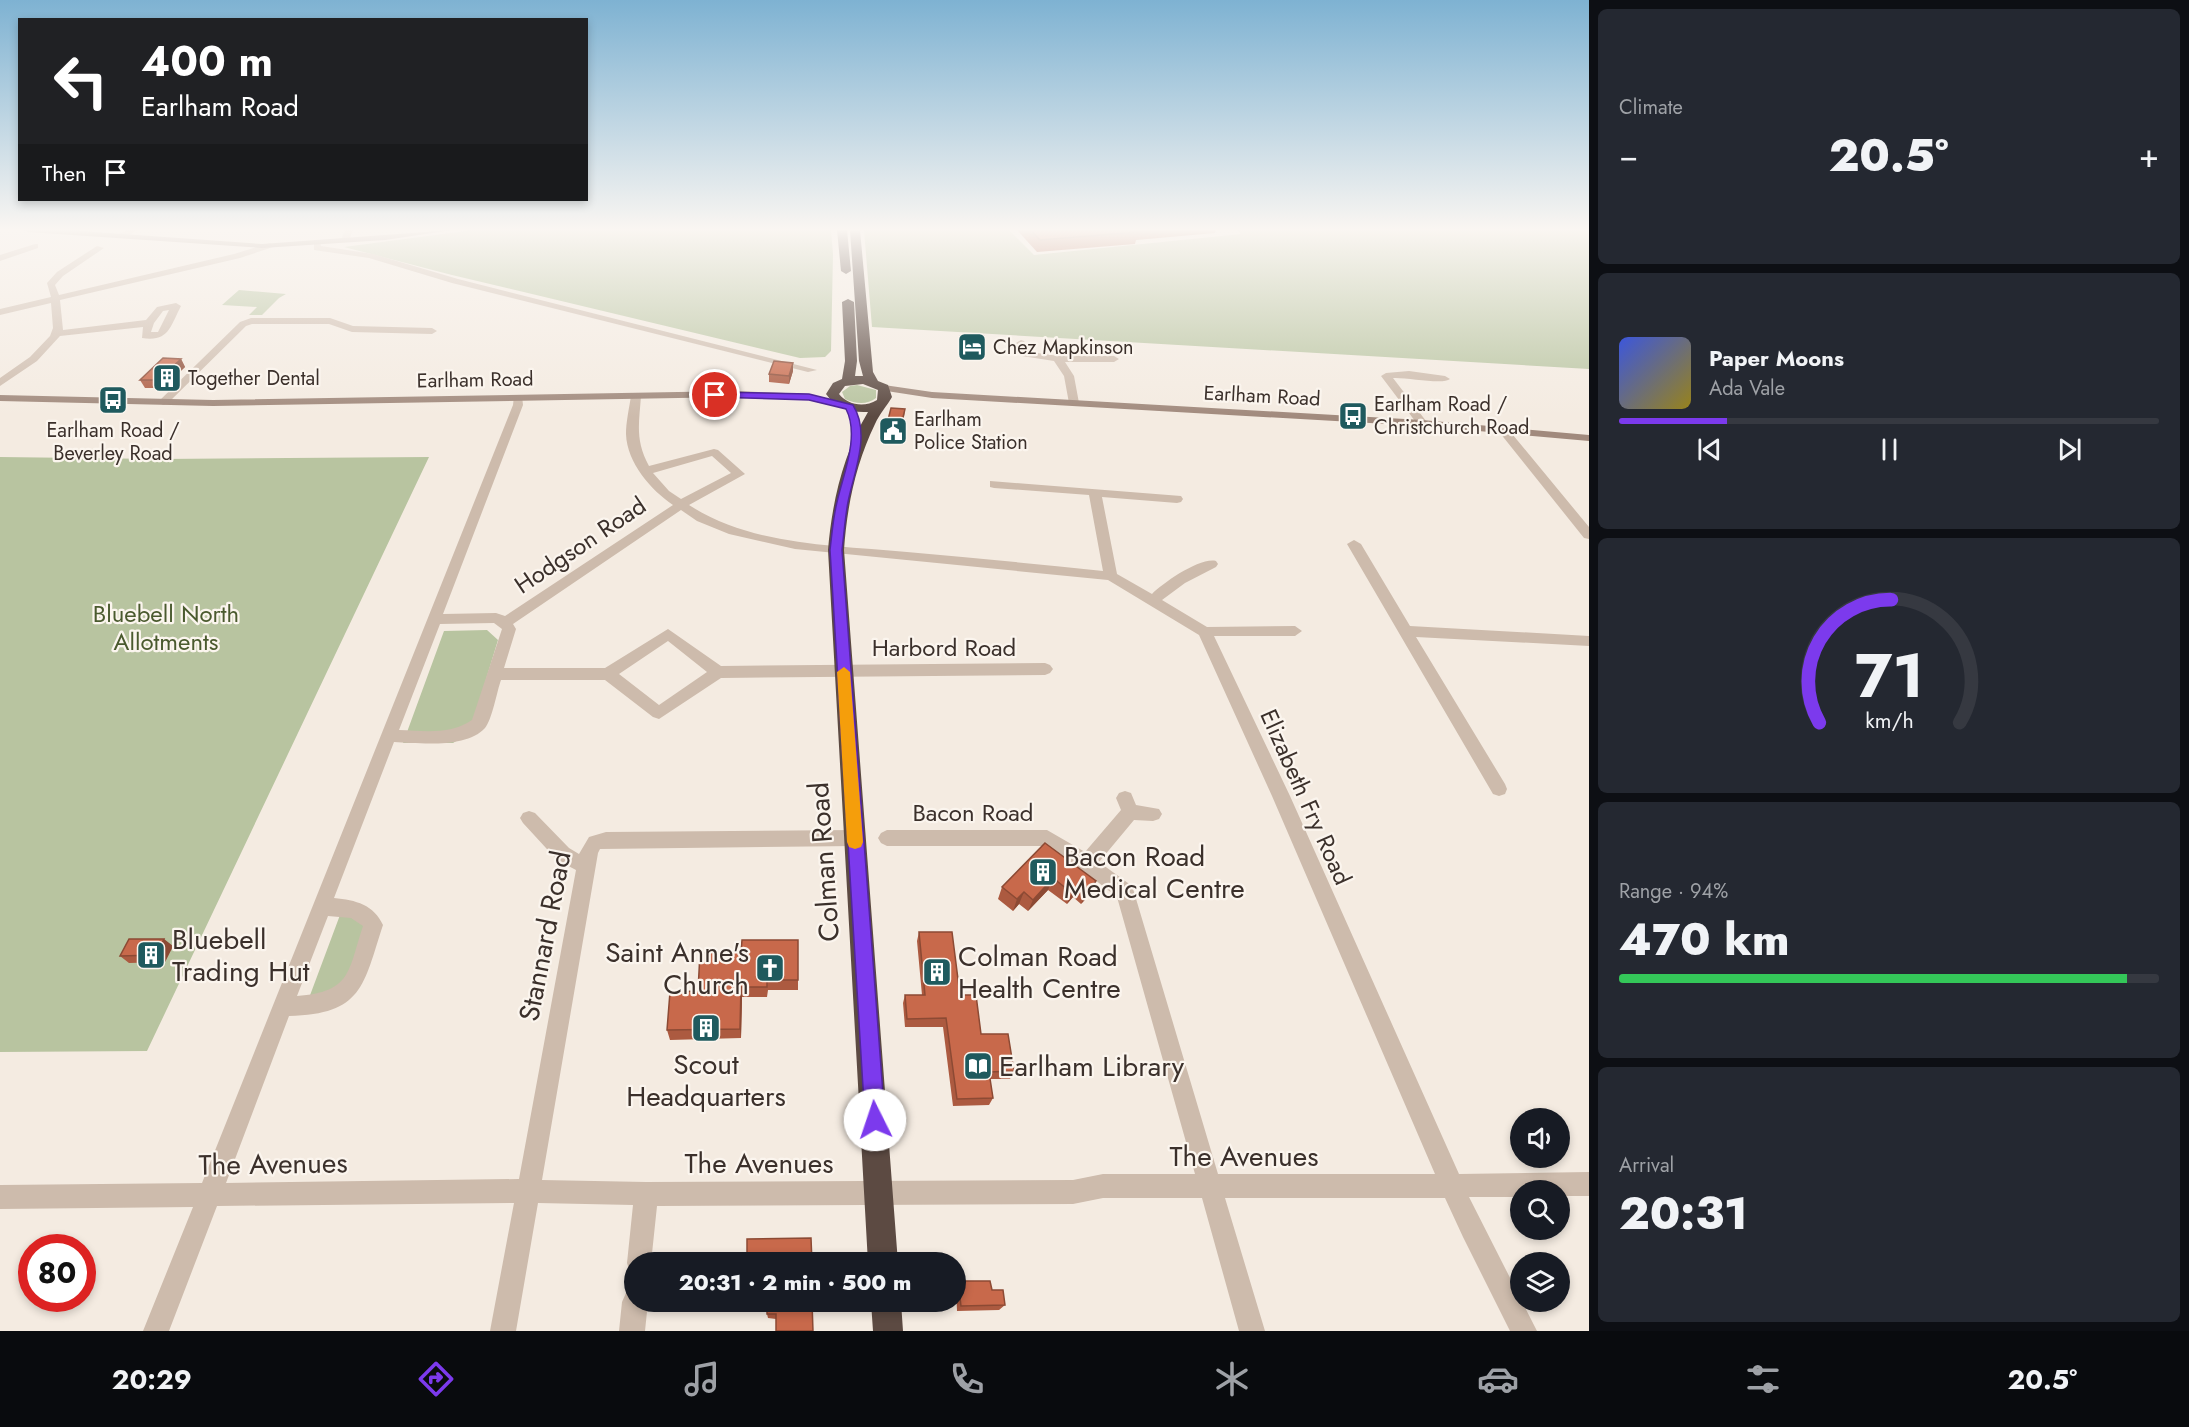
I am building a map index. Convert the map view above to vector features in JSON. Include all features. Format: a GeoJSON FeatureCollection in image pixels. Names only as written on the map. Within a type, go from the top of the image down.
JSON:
{"type":"FeatureCollection","features":[{"type":"Feature","properties":{"kind":"highway"},"geometry":{"type":"LineString","coordinates":[[847,292],[851,345],[851,368],[848,381]]}},
{"type":"Feature","properties":{"kind":"highway"},"geometry":{"type":"LineString","coordinates":[[846,406],[859,409],[881,404],[886,396],[867,372],[860,292]]}},
{"type":"Feature","properties":{"kind":"highway"},"geometry":{"type":"LineString","coordinates":[[833,388],[848,381],[878,385]]}},
{"type":"Feature","properties":{"kind":"highway","name":"Colman Road"},"geometry":{"type":"LineString","coordinates":[[833,388],[832,394],[835,400],[846,406],[855,417],[855,458]]}},
{"type":"Feature","properties":{"kind":"highway","name":"Colman Road"},"geometry":{"type":"LineString","coordinates":[[881,404],[862,433],[842,503],[836,550],[882,1252]]}},
{"type":"Feature","properties":{"kind":"highway"},"geometry":{"type":"LineString","coordinates":[[887,1312],[888,1331]]}},
{"type":"Feature","properties":{"kind":"main road","name":"Earlham Road"},"geometry":{"type":"LineString","coordinates":[[878,385],[932,395]]}},
{"type":"Feature","properties":{"kind":"main road","name":"Earlham Road"},"geometry":{"type":"LineString","coordinates":[[0,398],[163,402],[788,395],[824,393],[833,388]]}},
{"type":"Feature","properties":{"kind":"main road","name":"Earlham Road"},"geometry":{"type":"LineString","coordinates":[[788,395],[809,397],[846,406]]}},
{"type":"Feature","properties":{"kind":"main road","name":"Earlham Road"},"geometry":{"type":"LineString","coordinates":[[881,404],[897,397],[932,395],[1422,423],[1589,438]]}},
{"type":"Feature","properties":{"kind":"street"},"geometry":{"type":"LineString","coordinates":[[0,383],[50,344],[58,333],[57,298],[54,292]]}},
{"type":"Feature","properties":{"kind":"street"},"geometry":{"type":"LineString","coordinates":[[0,312],[82,292]]}},
{"type":"Feature","properties":{"kind":"street"},"geometry":{"type":"LineString","coordinates":[[500,292],[812,370]]}},
{"type":"Feature","properties":{"kind":"street"},"geometry":{"type":"LineString","coordinates":[[163,402],[243,324],[257,320],[330,321],[352,329],[432,331]]}},
{"type":"Feature","properties":{"kind":"street"},"geometry":{"type":"LineString","coordinates":[[405,330],[412,321]]}},
{"type":"Feature","properties":{"kind":"street"},"geometry":{"type":"LineString","coordinates":[[58,333],[149,323]]}},
{"type":"Feature","properties":{"kind":"street"},"geometry":{"type":"LineString","coordinates":[[1021,343],[1026,354],[1059,359],[1114,359]]}},
{"type":"Feature","properties":{"kind":"street"},"geometry":{"type":"LineString","coordinates":[[1059,359],[1060,365],[1069,376],[1074,403]]}},
{"type":"Feature","properties":{"kind":"street"},"geometry":{"type":"LineString","coordinates":[[1422,423],[1386,376],[1409,374],[1446,379]]}},
{"type":"Feature","properties":{"kind":"street"},"geometry":{"type":"LineString","coordinates":[[636,396],[632,436],[636,453],[645,471],[665,494],[681,505],[701,518],[734,531],[779,543],[836,550],[1111,576],[1205,632],[1219,630],[1295,631]]}},
{"type":"Feature","properties":{"kind":"street"},"geometry":{"type":"LineString","coordinates":[[156,1331],[435,619],[518,405],[518,398]]}},
{"type":"Feature","properties":{"kind":"street"},"geometry":{"type":"LineString","coordinates":[[1504,431],[1589,536]]}},
{"type":"Feature","properties":{"kind":"street","name":"Hodgson Road"},"geometry":{"type":"LineString","coordinates":[[505,623],[681,505],[739,474],[714,453],[645,471]]}},
{"type":"Feature","properties":{"kind":"street"},"geometry":{"type":"LineString","coordinates":[[993,484],[1177,499]]}},
{"type":"Feature","properties":{"kind":"street"},"geometry":{"type":"LineString","coordinates":[[1095,493],[1111,576]]}},
{"type":"Feature","properties":{"kind":"street"},"geometry":{"type":"LineString","coordinates":[[1354,544],[1408,631],[1499,789]]}},
{"type":"Feature","properties":{"kind":"street"},"geometry":{"type":"LineString","coordinates":[[1154,600],[1167,587],[1184,576],[1211,564]]}},
{"type":"Feature","properties":{"kind":"street"},"geometry":{"type":"LineString","coordinates":[[389,736],[458,735],[471,732],[479,724],[509,629],[505,623],[496,618],[435,619]]}},
{"type":"Feature","properties":{"kind":"street"},"geometry":{"type":"LineString","coordinates":[[1408,631],[1589,641]]}},
{"type":"Feature","properties":{"kind":"street","name":"Elizabeth Fry Road"},"geometry":{"type":"LineString","coordinates":[[1205,632],[1281,796],[1471,1229],[1524,1331]]}},
{"type":"Feature","properties":{"kind":"street"},"geometry":{"type":"LineString","coordinates":[[495,674],[608,674],[668,634],[718,672],[659,713],[608,674]]}},
{"type":"Feature","properties":{"kind":"street","name":"Harbord Road"},"geometry":{"type":"LineString","coordinates":[[718,672],[1045,669]]}},
{"type":"Feature","properties":{"kind":"street"},"geometry":{"type":"LineString","coordinates":[[1087,863],[1127,805],[1153,814]]}},
{"type":"Feature","properties":{"kind":"street"},"geometry":{"type":"LineString","coordinates":[[529,818],[563,854],[585,866]]}},
{"type":"Feature","properties":{"kind":"street","name":"Bacon Road"},"geometry":{"type":"LineString","coordinates":[[887,837],[1047,837],[1087,863],[1125,892],[1252,1331]]}},
{"type":"Feature","properties":{"kind":"street","name":"Stannard Road"},"geometry":{"type":"LineString","coordinates":[[503,1331],[585,866],[589,851],[595,842],[606,840],[855,838]]}},
{"type":"Feature","properties":{"kind":"street"},"geometry":{"type":"LineString","coordinates":[[283,1006],[302,1006],[336,998],[347,991],[353,982],[373,925],[370,917],[360,911],[341,907],[322,907]]}},
{"type":"Feature","properties":{"kind":"street","name":"The Avenues"},"geometry":{"type":"LineString","coordinates":[[0,1197],[528,1191],[646,1194],[879,1191],[1073,1192],[1103,1186],[1589,1184]]}},
{"type":"Feature","properties":{"kind":"street"},"geometry":{"type":"LineString","coordinates":[[640,1252],[646,1194]]}},
{"type":"Feature","properties":{"kind":"street"},"geometry":{"type":"LineString","coordinates":[[632,1331],[634,1312]]}},
{"type":"Feature","properties":{"kind":"green space"},"geometry":{"type":"Polygon","coordinates":[[[237,292],[286,294],[262,315],[249,315],[257,307],[222,305],[237,292]]]}},
{"type":"Feature","properties":{"kind":"green space"},"geometry":{"type":"Polygon","coordinates":[[[524,292],[832,292],[831,351],[825,357],[800,358],[524,292]]]}},
{"type":"Feature","properties":{"kind":"green space"},"geometry":{"type":"Polygon","coordinates":[[[869,292],[1589,292],[1589,369],[872,327],[869,292]]]}},
{"type":"Feature","properties":{"kind":"green space"},"geometry":{"type":"Polygon","coordinates":[[[857,385],[876,390],[876,398],[861,403],[845,399],[842,392],[850,386],[857,385]]]}},
{"type":"Feature","properties":{"kind":"green space","name":"Bluebell North Allotments"},"geometry":{"type":"Polygon","coordinates":[[[0,457],[160,459],[429,457],[147,1051],[0,1052],[0,457]]]}},
{"type":"Feature","properties":{"kind":"green space"},"geometry":{"type":"Polygon","coordinates":[[[487,630],[498,640],[470,732],[453,743],[403,743],[444,631],[487,630]]]}},
{"type":"Feature","properties":{"kind":"green space"},"geometry":{"type":"Polygon","coordinates":[[[340,915],[362,919],[366,925],[346,981],[338,991],[309,998],[340,915]]]}},
{"type":"Feature","properties":{"kind":"building"},"geometry":{"type":"Polygon","coordinates":[[[163,358],[181,359],[158,380],[140,380],[163,358]]]}},
{"type":"Feature","properties":{"kind":"building"},"geometry":{"type":"Polygon","coordinates":[[[774,361],[793,363],[789,376],[769,374],[774,361]]]}},
{"type":"Feature","properties":{"kind":"building"},"geometry":{"type":"Polygon","coordinates":[[[891,408],[905,409],[900,430],[886,428],[891,408]]]}},
{"type":"Feature","properties":{"kind":"building"},"geometry":{"type":"Polygon","coordinates":[[[1045,843],[1096,881],[1087,892],[1078,886],[1072,893],[1053,878],[1033,900],[1024,892],[1017,899],[1002,887],[1045,843]]]}},
{"type":"Feature","properties":{"kind":"building"},"geometry":{"type":"Polygon","coordinates":[[[919,932],[952,932],[960,995],[976,995],[981,1034],[1008,1034],[1014,1071],[989,1072],[993,1098],[957,1099],[946,1018],[907,1019],[905,995],[925,995],[919,932]]]}},
{"type":"Feature","properties":{"kind":"building"},"geometry":{"type":"Polygon","coordinates":[[[129,939],[164,939],[156,955],[120,956],[129,939]]]}},
{"type":"Feature","properties":{"kind":"building"},"geometry":{"type":"Polygon","coordinates":[[[742,940],[798,940],[798,980],[767,980],[767,987],[741,987],[740,1029],[667,1030],[670,992],[698,991],[700,953],[741,952],[742,940]]]}},
{"type":"Feature","properties":{"kind":"building"},"geometry":{"type":"Polygon","coordinates":[[[811,1238],[812,1252],[747,1252],[747,1239],[811,1238]]]}},
{"type":"Feature","properties":{"kind":"building"},"geometry":{"type":"Polygon","coordinates":[[[966,1281],[990,1281],[992,1290],[1003,1290],[1005,1305],[966,1306],[966,1281]]]}},
{"type":"Feature","properties":{"kind":"building"},"geometry":{"type":"Polygon","coordinates":[[[767,1312],[812,1312],[813,1331],[776,1331],[776,1314],[767,1314],[767,1312]]]}},
{"type":"Feature","properties":{"kind":"slow traffic"},"geometry":{"type":"LineString","coordinates":[[844,672],[855,842]]}},
{"type":"Feature","properties":{"kind":"place","name":"Chez Mapkinson"},"geometry":{"type":"Point","coordinates":[972,347]}},
{"type":"Feature","properties":{"kind":"place","name":"Together Dental"},"geometry":{"type":"Point","coordinates":[167,378]}},
{"type":"Feature","properties":{"kind":"place","name":"Earlham Road / Beverley Road"},"geometry":{"type":"Point","coordinates":[113,400]}},
{"type":"Feature","properties":{"kind":"place","name":"Earlham Road / Christchurch Road"},"geometry":{"type":"Point","coordinates":[1353,416]}},
{"type":"Feature","properties":{"kind":"place","name":"Earlham Police Station"},"geometry":{"type":"Point","coordinates":[893,431]}},
{"type":"Feature","properties":{"kind":"place","name":"Bacon Road Medical Centre"},"geometry":{"type":"Point","coordinates":[1043,872]}},
{"type":"Feature","properties":{"kind":"place","name":"Bluebell Trading Hut"},"geometry":{"type":"Point","coordinates":[151,955]}},
{"type":"Feature","properties":{"kind":"place","name":"Saint Anne's Church"},"geometry":{"type":"Point","coordinates":[770,968]}},
{"type":"Feature","properties":{"kind":"place","name":"Colman Road Health Centre"},"geometry":{"type":"Point","coordinates":[937,972]}},
{"type":"Feature","properties":{"kind":"place","name":"Scout Headquarters"},"geometry":{"type":"Point","coordinates":[706,1028]}},
{"type":"Feature","properties":{"kind":"place","name":"Earlham Library"},"geometry":{"type":"Point","coordinates":[978,1066]}},
{"type":"Feature","properties":{"kind":"route"},"geometry":{"type":"LineString","coordinates":[[715,395],[809,397],[850,407],[855,417],[855,458],[842,503],[836,550],[846,723],[875,1120]]}}]}
